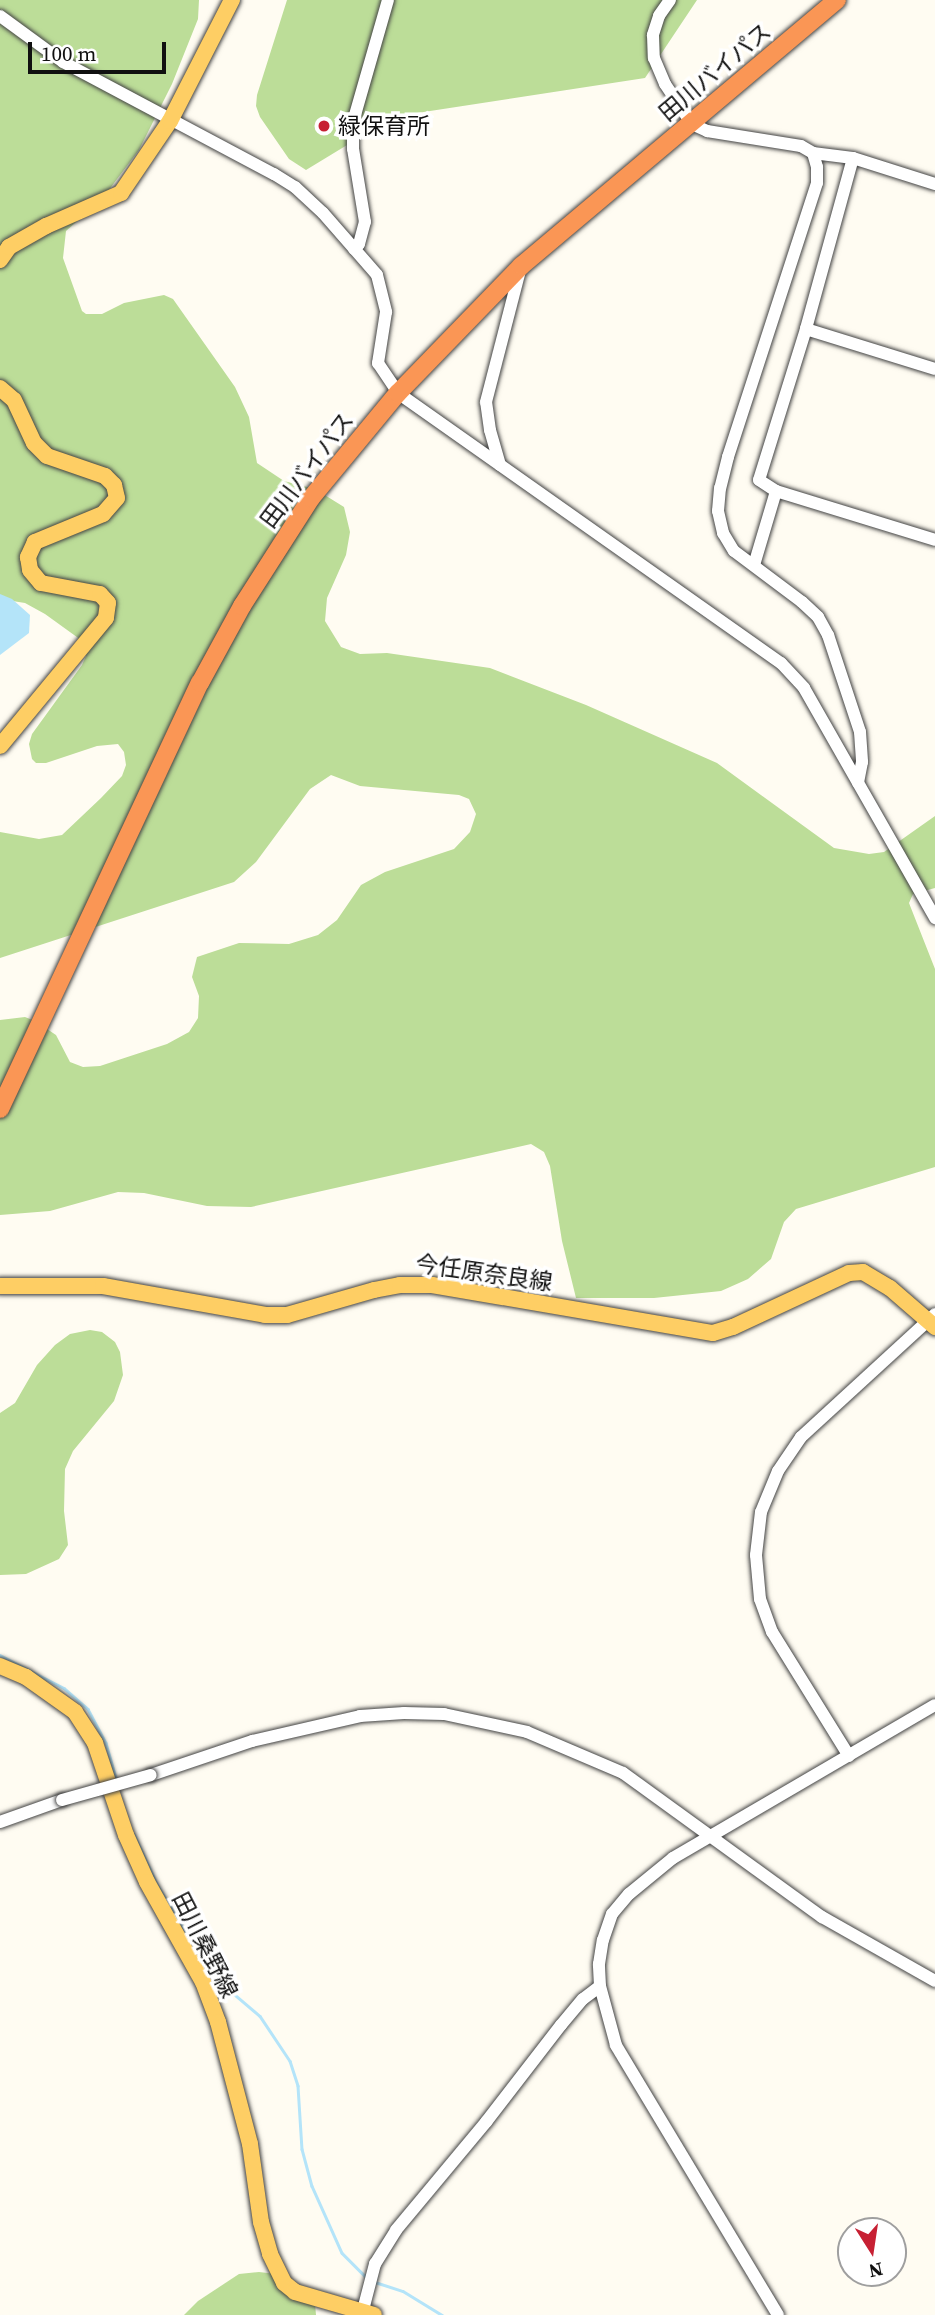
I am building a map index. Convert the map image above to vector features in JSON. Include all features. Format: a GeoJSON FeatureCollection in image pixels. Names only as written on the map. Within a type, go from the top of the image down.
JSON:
{"type":"FeatureCollection","features":[{"type":"Feature","properties":{"kind":"highway","name":"田川バイパス"},"geometry":{"type":"LineString","coordinates":[[0,1109],[200,683],[242,606],[311,498],[398,393],[521,266],[837,0]]}},
{"type":"Feature","properties":{"kind":"main road"},"geometry":{"type":"LineString","coordinates":[[0,260],[9,247],[121,193],[170,121],[232,0]]}},
{"type":"Feature","properties":{"kind":"main road"},"geometry":{"type":"LineString","coordinates":[[0,388],[14,400],[34,443],[47,456],[105,476],[114,485],[117,498],[103,514],[35,542],[28,557],[30,570],[41,583],[100,594],[108,603],[106,618],[0,746]]}},
{"type":"Feature","properties":{"kind":"main road","name":"今任原奈良線"},"geometry":{"type":"LineString","coordinates":[[0,1286],[103,1286],[265,1315],[287,1315],[374,1290],[400,1285],[432,1285],[713,1333],[733,1327],[849,1273],[863,1272],[875,1276],[933,1321]]}},
{"type":"Feature","properties":{"kind":"main road","name":"田川桑野線"},"geometry":{"type":"LineString","coordinates":[[0,1666],[26,1677],[75,1712],[95,1742],[131,1847],[147,1882],[203,1982],[218,2022],[250,2144],[261,2222],[270,2254],[284,2283],[295,2292],[368,2313]]}},
{"type":"Feature","properties":{"kind":"street"},"geometry":{"type":"LineString","coordinates":[[354,249],[359,244],[365,222],[353,149],[353,122],[388,0]]}},
{"type":"Feature","properties":{"kind":"street"},"geometry":{"type":"LineString","coordinates":[[670,0],[659,16],[653,35],[654,58],[665,84],[692,124],[707,131],[801,146],[813,153],[853,158],[935,184]]}},
{"type":"Feature","properties":{"kind":"street"},"geometry":{"type":"LineString","coordinates":[[0,16],[63,62],[295,187],[377,275],[386,313],[378,363],[398,393],[781,663],[803,688],[935,918]]}},
{"type":"Feature","properties":{"kind":"street"},"geometry":{"type":"LineString","coordinates":[[813,153],[817,167],[817,183],[720,488],[718,511],[723,533],[734,551],[818,617],[828,635],[860,732],[862,762],[858,783]]}},
{"type":"Feature","properties":{"kind":"street"},"geometry":{"type":"LineString","coordinates":[[853,158],[806,329],[759,480],[776,491],[935,540]]}},
{"type":"Feature","properties":{"kind":"street"},"geometry":{"type":"LineString","coordinates":[[500,465],[489,430],[486,401],[521,266]]}},
{"type":"Feature","properties":{"kind":"street"},"geometry":{"type":"LineString","coordinates":[[806,329],[935,369]]}},
{"type":"Feature","properties":{"kind":"street"},"geometry":{"type":"LineString","coordinates":[[754,565],[776,491]]}},
{"type":"Feature","properties":{"kind":"street"},"geometry":{"type":"LineString","coordinates":[[849,1756],[772,1632],[761,1600],[755,1555],[761,1512],[778,1471],[801,1437],[933,1321]]}},
{"type":"Feature","properties":{"kind":"street"},"geometry":{"type":"LineString","coordinates":[[778,2315],[616,2045],[600,1986],[599,1964],[603,1940],[612,1914],[629,1894],[656,1872],[708,1836],[935,1705]]}},
{"type":"Feature","properties":{"kind":"street"},"geometry":{"type":"LineString","coordinates":[[0,1822],[252,1741],[360,1716],[444,1714],[527,1732],[622,1773],[822,1917],[935,1981]]}},
{"type":"Feature","properties":{"kind":"street"},"geometry":{"type":"LineString","coordinates":[[368,2313],[375,2264],[396,2230],[486,2122],[568,2016],[583,1999],[600,1986]]}},
{"type":"Feature","properties":{"kind":"green space"},"geometry":{"type":"Polygon","coordinates":[[[0,0],[199,0],[198,19],[172,84],[139,150],[102,199],[66,231],[63,258],[82,311],[86,314],[102,314],[124,303],[164,295],[173,299],[235,387],[249,417],[257,463],[284,481],[315,489],[344,507],[350,532],[346,555],[327,598],[325,621],[341,647],[360,654],[387,653],[490,668],[586,705],[717,763],[834,848],[869,854],[884,852],[935,816],[935,888],[913,894],[909,903],[935,969],[935,1167],[796,1209],[784,1222],[771,1259],[748,1279],[721,1291],[654,1298],[576,1298],[562,1241],[550,1166],[544,1152],[531,1144],[251,1207],[207,1206],[144,1193],[118,1192],[50,1211],[0,1215],[0,1020],[25,1017],[35,1021],[56,1035],[70,1062],[83,1067],[100,1066],[167,1044],[189,1032],[198,1018],[199,996],[192,977],[197,957],[239,943],[289,944],[318,935],[337,920],[361,885],[385,872],[454,849],[470,832],[476,814],[469,799],[459,795],[360,786],[331,775],[310,789],[256,862],[234,882],[0,958],[0,832],[39,839],[62,835],[122,776],[126,765],[124,752],[118,744],[97,746],[46,763],[36,763],[32,759],[29,744],[32,734],[82,665],[86,656],[85,649],[81,640],[45,614],[25,603],[0,599],[0,0]]]}},
{"type":"Feature","properties":{"kind":"green space"},"geometry":{"type":"Polygon","coordinates":[[[287,0],[697,0],[645,78],[404,115],[380,125],[306,170],[289,159],[260,117],[256,106],[257,95],[287,0]]]}},
{"type":"Feature","properties":{"kind":"green space"},"geometry":{"type":"Polygon","coordinates":[[[90,1330],[102,1332],[115,1342],[120,1352],[123,1375],[114,1401],[73,1451],[65,1469],[64,1511],[68,1545],[59,1559],[26,1574],[0,1575],[0,1413],[15,1403],[37,1365],[55,1345],[70,1334],[90,1330]]]}},
{"type":"Feature","properties":{"kind":"green space"},"geometry":{"type":"Polygon","coordinates":[[[239,2274],[276,2274],[315,2304],[316,2315],[184,2315],[198,2301],[239,2274]]]}},
{"type":"Feature","properties":{"kind":"water"},"geometry":{"type":"Polygon","coordinates":[[[0,594],[12,599],[30,615],[29,633],[0,655],[0,594]]]}},
{"type":"Feature","properties":{"kind":"waterway"},"geometry":{"type":"LineString","coordinates":[[0,1655],[64,1688],[88,1709],[106,1743],[117,1781]]}},
{"type":"Feature","properties":{"kind":"waterway"},"geometry":{"type":"LineString","coordinates":[[134,1834],[158,1886],[214,1977],[260,2016],[290,2061],[298,2086],[302,2149],[312,2186],[342,2253],[366,2277]]}},
{"type":"Feature","properties":{"kind":"waterway"},"geometry":{"type":"LineString","coordinates":[[375,2282],[403,2291],[442,2315]]}},
{"type":"Feature","properties":{"kind":"place","name":"緑保育所"},"geometry":{"type":"Point","coordinates":[324,126]}}]}
